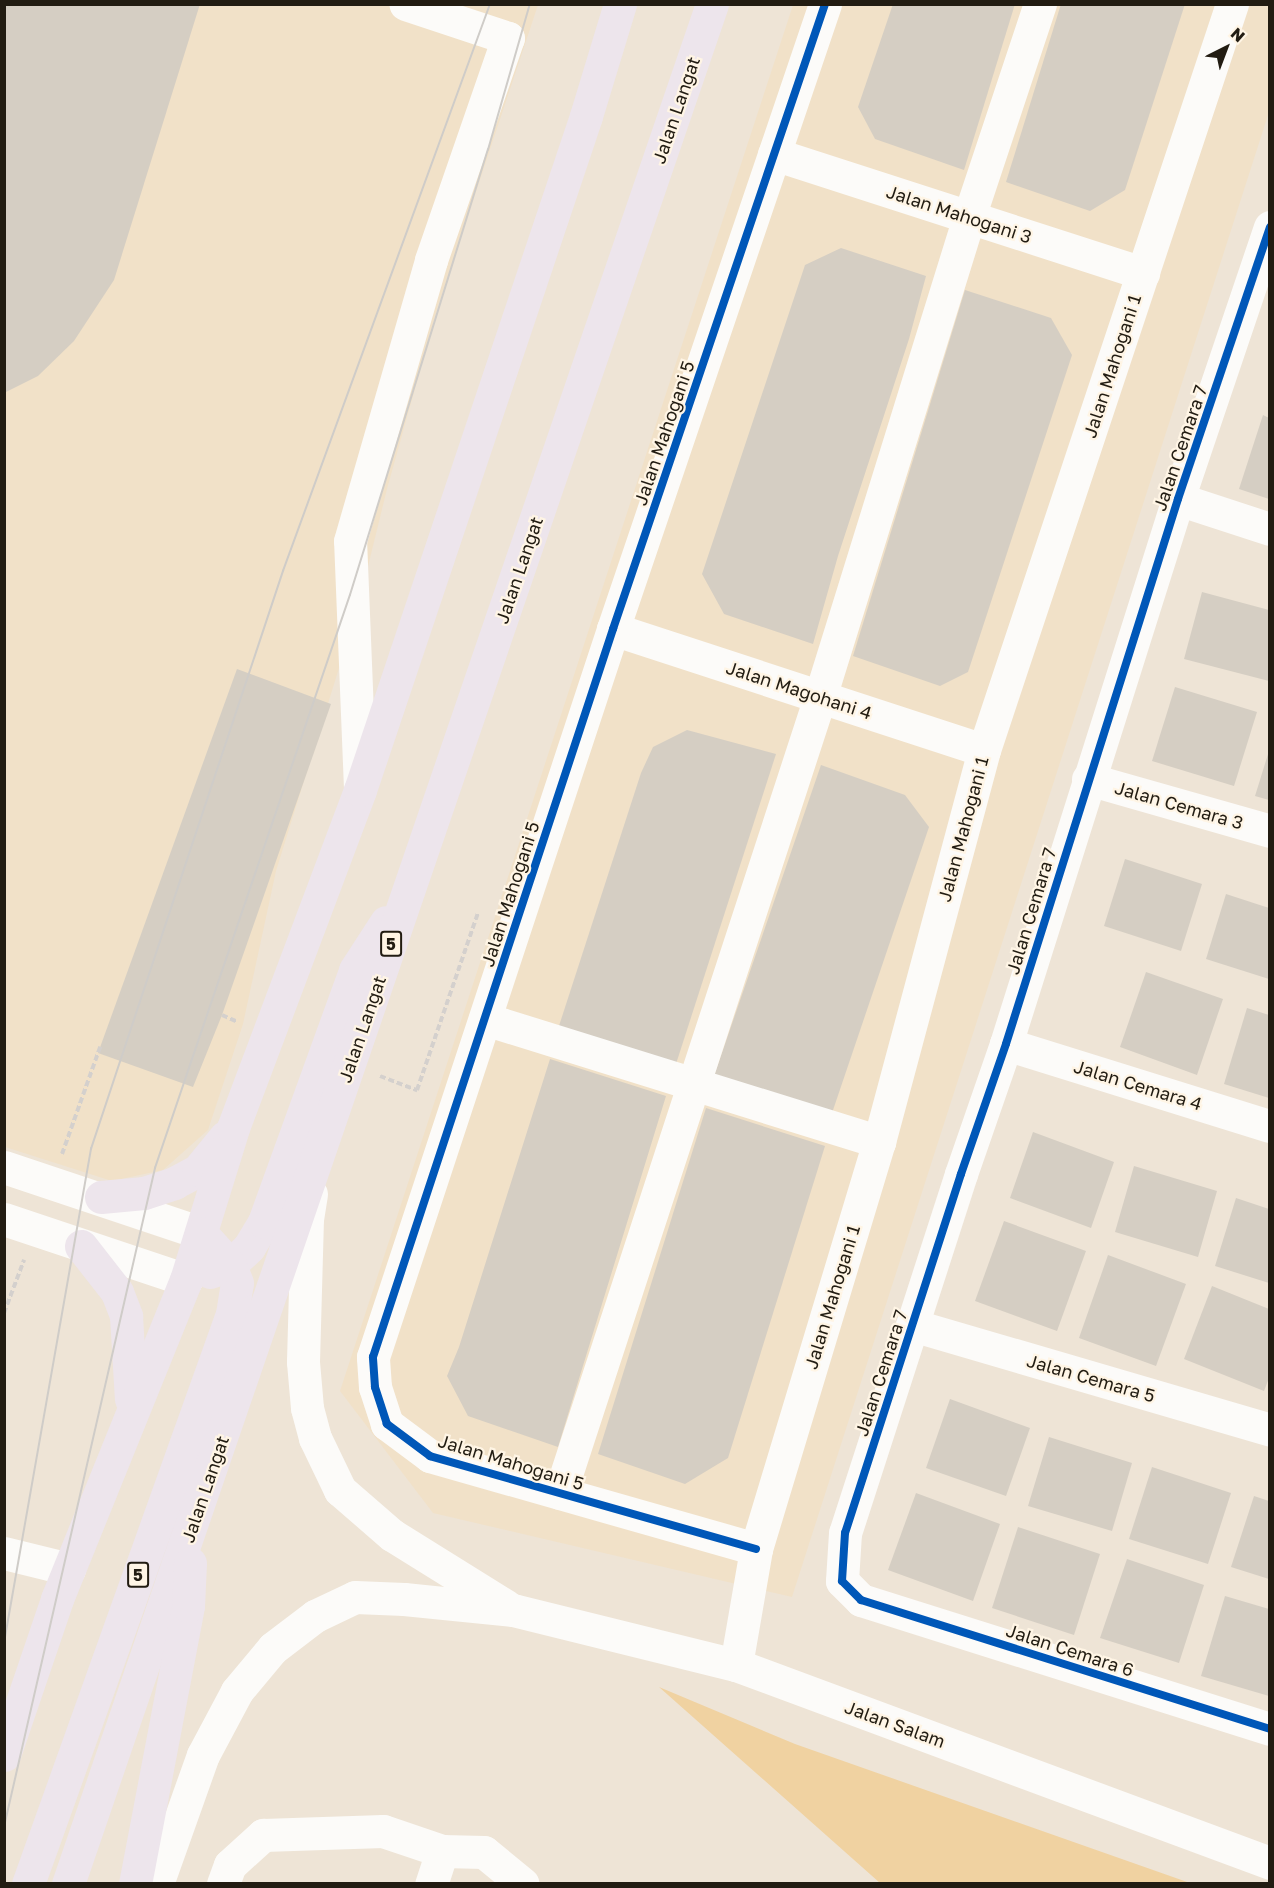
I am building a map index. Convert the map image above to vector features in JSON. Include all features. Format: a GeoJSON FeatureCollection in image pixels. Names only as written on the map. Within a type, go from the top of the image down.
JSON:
{"type":"FeatureCollection","features":[{"type":"Feature","properties":{"kind":"highway"},"geometry":{"type":"LineString","coordinates":[[4,1755],[69,1569],[131,1410],[186,1280],[233,1128],[360,790],[586,116],[620,4]]}},
{"type":"Feature","properties":{"kind":"highway","name":"Jalan Langat"},"geometry":{"type":"LineString","coordinates":[[68,1884],[712,4]]}},
{"type":"Feature","properties":{"kind":"highway","name":"5"},"geometry":{"type":"LineString","coordinates":[[28,1884],[232,1314],[237,1283],[230,1265],[249,1247],[264,1222],[355,970],[413,882]]}},
{"type":"Feature","properties":{"kind":"highway"},"geometry":{"type":"LineString","coordinates":[[101,1197],[144,1193],[174,1183],[198,1170],[233,1128]]}},
{"type":"Feature","properties":{"kind":"highway"},"geometry":{"type":"LineString","coordinates":[[186,1280],[230,1265],[201,1233]]}},
{"type":"Feature","properties":{"kind":"highway"},"geometry":{"type":"LineString","coordinates":[[81,1246],[117,1292],[126,1316],[131,1410]]}},
{"type":"Feature","properties":{"kind":"highway"},"geometry":{"type":"LineString","coordinates":[[135,1884],[188,1605],[191,1528]]}},
{"type":"Feature","properties":{"kind":"street"},"geometry":{"type":"LineString","coordinates":[[360,790],[350,541],[430,260],[508,38],[405,4]]}},
{"type":"Feature","properties":{"kind":"street","name":"Jalan Mahogani 5"},"geometry":{"type":"LineString","coordinates":[[756,1549],[430,1456],[387,1424],[375,1387],[373,1357],[613,629],[825,4]]}},
{"type":"Feature","properties":{"kind":"street"},"geometry":{"type":"LineString","coordinates":[[560,1493],[820,697],[969,217],[1040,4]]}},
{"type":"Feature","properties":{"kind":"street","name":"Jalan Mahogani 1"},"geometry":{"type":"LineString","coordinates":[[736,1665],[756,1549],[879,1142],[984,750],[1232,4]]}},
{"type":"Feature","properties":{"kind":"street","name":"Jalan Mahogani 3"},"geometry":{"type":"LineString","coordinates":[[774,154],[1143,273]]}},
{"type":"Feature","properties":{"kind":"street","name":"Jalan Cemara 7"},"geometry":{"type":"LineString","coordinates":[[861,1600],[842,1581],[845,1533],[1006,1044],[1088,778],[1178,499],[1258,304],[1269,228]]}},
{"type":"Feature","properties":{"kind":"street"},"geometry":{"type":"LineString","coordinates":[[1178,499],[1269,530]]}},
{"type":"Feature","properties":{"kind":"street","name":"Jalan Magohani 4"},"geometry":{"type":"LineString","coordinates":[[613,629],[984,750]]}},
{"type":"Feature","properties":{"kind":"street","name":"Jalan Cemara 3"},"geometry":{"type":"LineString","coordinates":[[1088,778],[1269,831]]}},
{"type":"Feature","properties":{"kind":"street"},"geometry":{"type":"LineString","coordinates":[[485,1019],[693,1086],[879,1142]]}},
{"type":"Feature","properties":{"kind":"street","name":"Jalan Cemara 4"},"geometry":{"type":"LineString","coordinates":[[1006,1044],[1269,1126]]}},
{"type":"Feature","properties":{"kind":"street"},"geometry":{"type":"LineString","coordinates":[[319,1155],[307,1218],[303,1362],[307,1408],[315,1438],[340,1490],[392,1535],[513,1610]]}},
{"type":"Feature","properties":{"kind":"street"},"geometry":{"type":"LineString","coordinates":[[4,1167],[101,1197],[201,1233]]}},
{"type":"Feature","properties":{"kind":"street"},"geometry":{"type":"LineString","coordinates":[[4,1219],[186,1280]]}},
{"type":"Feature","properties":{"kind":"street","name":"Jalan Cemara 5"},"geometry":{"type":"LineString","coordinates":[[912,1325],[1269,1430]]}},
{"type":"Feature","properties":{"kind":"street"},"geometry":{"type":"LineString","coordinates":[[4,1553],[69,1569]]}},
{"type":"Feature","properties":{"kind":"street"},"geometry":{"type":"LineString","coordinates":[[158,1884],[203,1755],[237,1691],[273,1648],[315,1616],[355,1597],[404,1599],[513,1610]]}},
{"type":"Feature","properties":{"kind":"street","name":"Jalan Cemara 6"},"geometry":{"type":"LineString","coordinates":[[861,1600],[1269,1729]]}},
{"type":"Feature","properties":{"kind":"street","name":"Jalan Salam"},"geometry":{"type":"LineString","coordinates":[[513,1610],[736,1665],[1269,1863]]}},
{"type":"Feature","properties":{"kind":"street"},"geometry":{"type":"LineString","coordinates":[[223,1884],[230,1864],[263,1835],[382,1831],[442,1851],[484,1852],[523,1884]]}},
{"type":"Feature","properties":{"kind":"street"},"geometry":{"type":"LineString","coordinates":[[431,1884],[442,1851]]}},
{"type":"Feature","properties":{"kind":"path"},"geometry":{"type":"LineString","coordinates":[[417,1090],[478,913]]}},
{"type":"Feature","properties":{"kind":"shaded area"},"geometry":{"type":"Polygon","coordinates":[[[5,5],[538,5],[438,306],[387,489],[358,607],[276,871],[243,1024],[208,1130],[163,1170],[112,1181],[5,1147],[5,5]]]}},
{"type":"Feature","properties":{"kind":"shaded area"},"geometry":{"type":"Polygon","coordinates":[[[793,5],[1269,5],[1269,112],[792,1597],[433,1513],[340,1391],[793,5]]]}},
{"type":"Feature","properties":{"kind":"shaded area"},"geometry":{"type":"Polygon","coordinates":[[[659,1687],[795,1744],[1190,1883],[880,1883],[659,1687]]]}},
{"type":"Feature","properties":{"kind":"building"},"geometry":{"type":"Polygon","coordinates":[[[4,4],[200,4],[114,280],[74,341],[38,376],[4,393],[4,4]]]}},
{"type":"Feature","properties":{"kind":"building"},"geometry":{"type":"Polygon","coordinates":[[[893,4],[1015,4],[964,170],[875,139],[858,107],[893,4]]]}},
{"type":"Feature","properties":{"kind":"building"},"geometry":{"type":"Polygon","coordinates":[[[1061,4],[1185,4],[1125,190],[1090,211],[1006,182],[1061,4]]]}},
{"type":"Feature","properties":{"kind":"building"},"geometry":{"type":"Polygon","coordinates":[[[841,248],[926,276],[909,339],[838,556],[813,644],[724,614],[702,574],[805,265],[841,248]]]}},
{"type":"Feature","properties":{"kind":"building"},"geometry":{"type":"Polygon","coordinates":[[[965,290],[1051,318],[1072,355],[968,672],[940,686],[853,656],[965,290]]]}},
{"type":"Feature","properties":{"kind":"building"},"geometry":{"type":"Polygon","coordinates":[[[1263,415],[1269,418],[1269,499],[1239,489],[1263,415]]]}},
{"type":"Feature","properties":{"kind":"building"},"geometry":{"type":"Polygon","coordinates":[[[1202,592],[1269,610],[1269,681],[1184,659],[1202,592]]]}},
{"type":"Feature","properties":{"kind":"building"},"geometry":{"type":"Polygon","coordinates":[[[237,669],[331,704],[222,1015],[193,1087],[98,1053],[237,669]]]}},
{"type":"Feature","properties":{"kind":"building"},"geometry":{"type":"Polygon","coordinates":[[[1175,687],[1257,712],[1234,786],[1152,761],[1175,687]]]}},
{"type":"Feature","properties":{"kind":"building"},"geometry":{"type":"Polygon","coordinates":[[[687,730],[776,754],[675,1067],[558,1029],[641,773],[653,747],[687,730]]]}},
{"type":"Feature","properties":{"kind":"building"},"geometry":{"type":"Polygon","coordinates":[[[1269,751],[1269,800],[1255,796],[1269,751]]]}},
{"type":"Feature","properties":{"kind":"building"},"geometry":{"type":"Polygon","coordinates":[[[821,765],[905,795],[929,827],[831,1116],[714,1076],[821,765]]]}},
{"type":"Feature","properties":{"kind":"building"},"geometry":{"type":"Polygon","coordinates":[[[1125,859],[1202,884],[1181,951],[1104,926],[1125,859]]]}},
{"type":"Feature","properties":{"kind":"building"},"geometry":{"type":"Polygon","coordinates":[[[1226,894],[1269,908],[1269,979],[1206,959],[1226,894]]]}},
{"type":"Feature","properties":{"kind":"building"},"geometry":{"type":"Polygon","coordinates":[[[1146,972],[1223,999],[1197,1075],[1120,1047],[1146,972]]]}},
{"type":"Feature","properties":{"kind":"building"},"geometry":{"type":"Polygon","coordinates":[[[1247,1008],[1269,1015],[1269,1098],[1224,1084],[1247,1008]]]}},
{"type":"Feature","properties":{"kind":"building"},"geometry":{"type":"Polygon","coordinates":[[[550,1059],[666,1096],[558,1447],[468,1416],[447,1376],[459,1347],[550,1059]]]}},
{"type":"Feature","properties":{"kind":"building"},"geometry":{"type":"Polygon","coordinates":[[[706,1108],[825,1146],[728,1458],[685,1484],[598,1454],[706,1108]]]}},
{"type":"Feature","properties":{"kind":"building"},"geometry":{"type":"Polygon","coordinates":[[[1033,1132],[1114,1162],[1091,1228],[1010,1198],[1033,1132]]]}},
{"type":"Feature","properties":{"kind":"building"},"geometry":{"type":"Polygon","coordinates":[[[1134,1166],[1217,1191],[1198,1257],[1115,1232],[1134,1166]]]}},
{"type":"Feature","properties":{"kind":"building"},"geometry":{"type":"Polygon","coordinates":[[[1236,1198],[1269,1209],[1269,1283],[1215,1266],[1236,1198]]]}},
{"type":"Feature","properties":{"kind":"building"},"geometry":{"type":"Polygon","coordinates":[[[1004,1221],[1086,1251],[1057,1331],[975,1301],[1004,1221]]]}},
{"type":"Feature","properties":{"kind":"building"},"geometry":{"type":"Polygon","coordinates":[[[1108,1255],[1186,1284],[1156,1366],[1079,1338],[1108,1255]]]}},
{"type":"Feature","properties":{"kind":"building"},"geometry":{"type":"Polygon","coordinates":[[[1212,1286],[1269,1309],[1269,1378],[1264,1391],[1184,1359],[1212,1286]]]}},
{"type":"Feature","properties":{"kind":"building"},"geometry":{"type":"Polygon","coordinates":[[[950,1399],[1030,1428],[1006,1496],[926,1468],[950,1399]]]}},
{"type":"Feature","properties":{"kind":"building"},"geometry":{"type":"Polygon","coordinates":[[[1049,1437],[1132,1463],[1112,1531],[1028,1506],[1049,1437]]]}},
{"type":"Feature","properties":{"kind":"building"},"geometry":{"type":"Polygon","coordinates":[[[1152,1467],[1231,1493],[1208,1564],[1129,1539],[1152,1467]]]}},
{"type":"Feature","properties":{"kind":"building"},"geometry":{"type":"Polygon","coordinates":[[[916,1493],[1000,1524],[973,1601],[888,1570],[916,1493]]]}},
{"type":"Feature","properties":{"kind":"building"},"geometry":{"type":"Polygon","coordinates":[[[1254,1496],[1269,1501],[1269,1579],[1231,1567],[1254,1496]]]}},
{"type":"Feature","properties":{"kind":"building"},"geometry":{"type":"Polygon","coordinates":[[[1018,1527],[1100,1554],[1074,1635],[992,1608],[1018,1527]]]}},
{"type":"Feature","properties":{"kind":"building"},"geometry":{"type":"Polygon","coordinates":[[[1127,1559],[1204,1585],[1179,1663],[1100,1638],[1127,1559]]]}},
{"type":"Feature","properties":{"kind":"building"},"geometry":{"type":"Polygon","coordinates":[[[1225,1596],[1269,1609],[1269,1696],[1201,1676],[1225,1596]]]}},
{"type":"Feature","properties":{"kind":"tram line"},"geometry":{"type":"LineString","coordinates":[[4,1643],[91,1149],[283,571],[490,4]]}},
{"type":"Feature","properties":{"kind":"tram line"},"geometry":{"type":"LineString","coordinates":[[4,1827],[155,1168],[350,595],[488,150],[530,4]]}},
{"type":"Feature","properties":{"kind":"cycle path"},"geometry":{"type":"LineString","coordinates":[[756,1549],[430,1456],[387,1424],[375,1387],[373,1357],[613,629],[825,4]]}},
{"type":"Feature","properties":{"kind":"cycle path"},"geometry":{"type":"LineString","coordinates":[[1270,227],[1178,499],[1006,1044],[961,1174],[845,1533],[842,1581],[861,1600],[1270,1729]]}}]}
